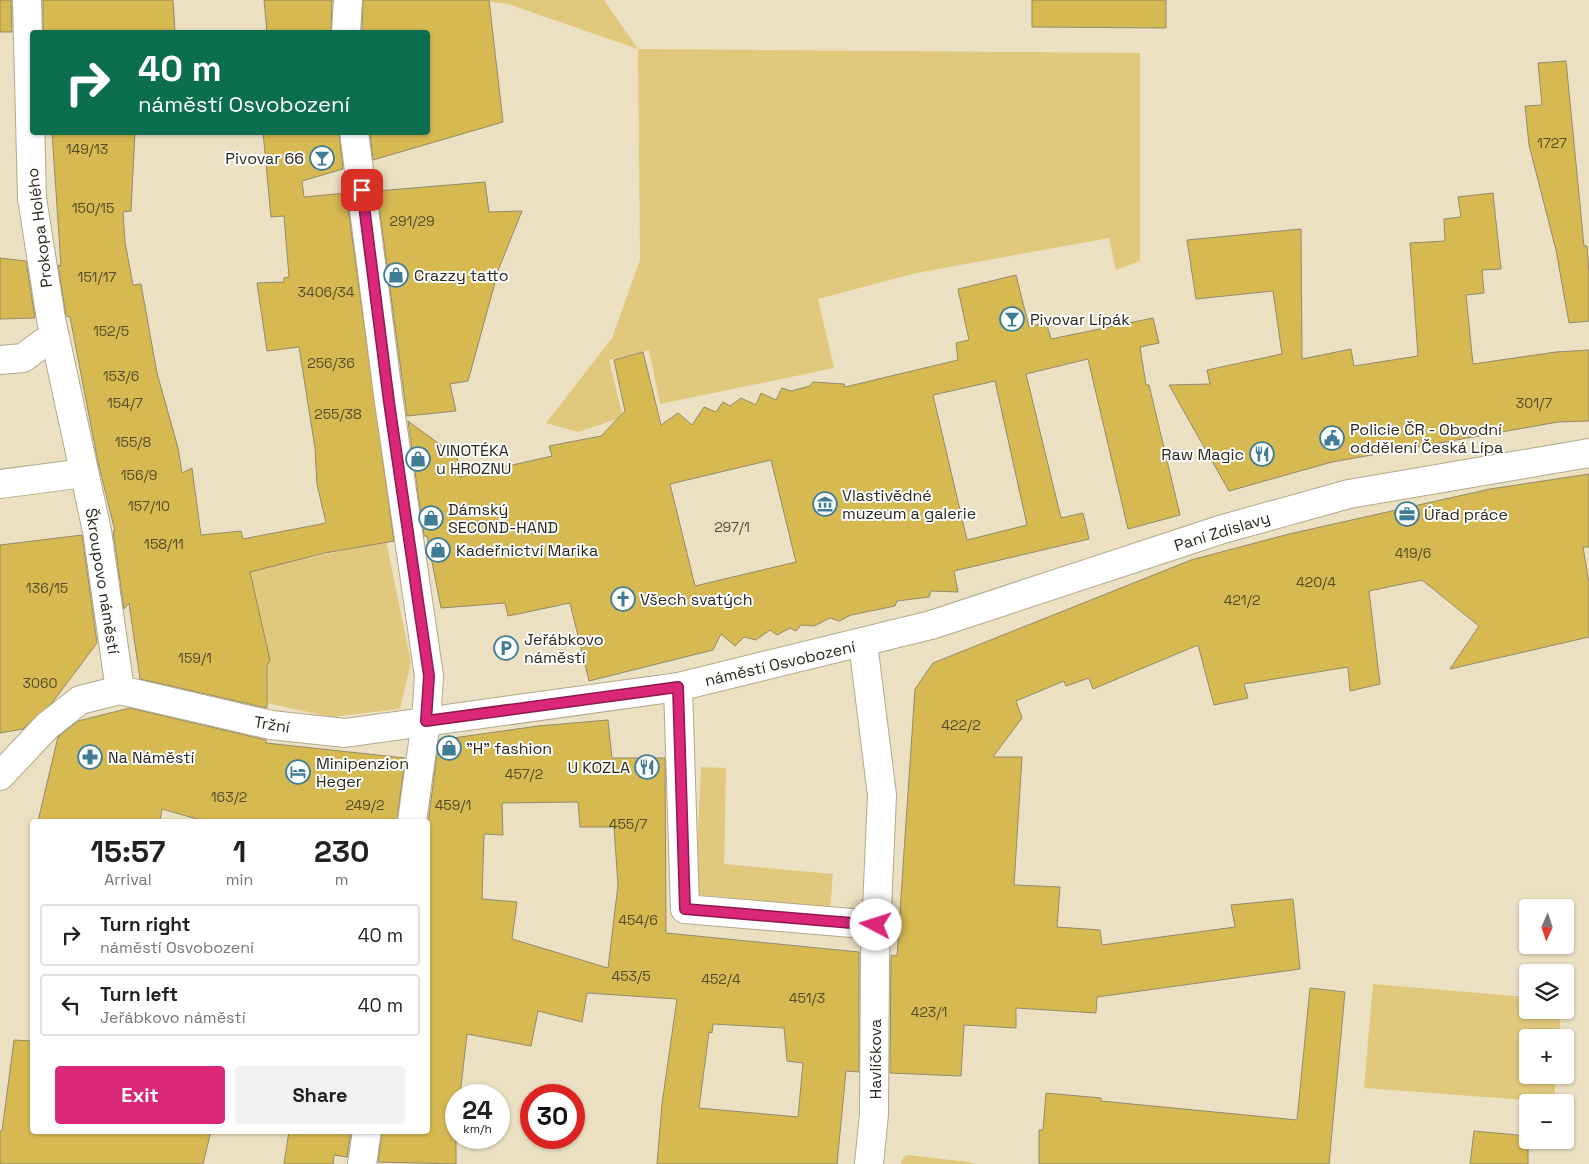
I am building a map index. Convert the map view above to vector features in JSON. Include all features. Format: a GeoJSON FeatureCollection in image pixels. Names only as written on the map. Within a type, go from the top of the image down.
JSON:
{"type":"FeatureCollection","features":[{"type":"Feature","properties":{"kind":"street","name":"Prokopa Holého"},"geometry":{"type":"LineString","coordinates":[[27,0],[30,119]]}},
{"type":"Feature","properties":{"kind":"street"},"geometry":{"type":"LineString","coordinates":[[346,30],[348,0]]}},
{"type":"Feature","properties":{"kind":"street","name":"Prokopa Holého"},"geometry":{"type":"LineString","coordinates":[[30,135],[32,198],[54,336]]}},
{"type":"Feature","properties":{"kind":"street"},"geometry":{"type":"LineString","coordinates":[[354,135],[389,402],[429,676],[426,721],[412,819]]}},
{"type":"Feature","properties":{"kind":"street"},"geometry":{"type":"LineString","coordinates":[[0,360],[23,358],[54,336]]}},
{"type":"Feature","properties":{"kind":"street","name":"Škroupovo náměstí"},"geometry":{"type":"LineString","coordinates":[[54,336],[96,530],[120,690]]}},
{"type":"Feature","properties":{"kind":"street","name":"Paní Zdislavy"},"geometry":{"type":"LineString","coordinates":[[863,643],[932,625],[1223,529],[1349,494],[1589,453]]}},
{"type":"Feature","properties":{"kind":"street"},"geometry":{"type":"LineString","coordinates":[[0,484],[84,472]]}},
{"type":"Feature","properties":{"kind":"street","name":"náměstí Osvobození"},"geometry":{"type":"LineString","coordinates":[[678,687],[863,643],[882,795],[875,954]]}},
{"type":"Feature","properties":{"kind":"street"},"geometry":{"type":"LineString","coordinates":[[426,721],[678,687],[685,909],[876,925]]}},
{"type":"Feature","properties":{"kind":"street"},"geometry":{"type":"LineString","coordinates":[[0,776],[47,726],[80,700],[120,690]]}},
{"type":"Feature","properties":{"kind":"street","name":"Tržní"},"geometry":{"type":"LineString","coordinates":[[120,690],[280,726],[345,733],[426,721]]}},
{"type":"Feature","properties":{"kind":"street","name":"Havlíčkova"},"geometry":{"type":"LineString","coordinates":[[869,1164],[874,1114],[875,954]]}},
{"type":"Feature","properties":{"kind":"street"},"geometry":{"type":"LineString","coordinates":[[362,1164],[367,1134]]}},
{"type":"Feature","properties":{"kind":"shaded area"},"geometry":{"type":"Polygon","coordinates":[[[478,0],[604,0],[638,49],[508,4],[478,0]]]}},
{"type":"Feature","properties":{"kind":"shaded area"},"geometry":{"type":"Polygon","coordinates":[[[638,49],[1140,53],[1140,261],[1116,270],[1109,238],[916,273],[818,299],[834,368],[660,404],[649,350],[609,360],[623,417],[578,432],[546,423],[612,338],[640,260],[638,49]]]}},
{"type":"Feature","properties":{"kind":"shaded area"},"geometry":{"type":"Polygon","coordinates":[[[386,541],[411,662],[400,709],[331,717],[267,703],[268,663],[249,571],[386,541]]]}},
{"type":"Feature","properties":{"kind":"shaded area"},"geometry":{"type":"Polygon","coordinates":[[[701,767],[726,768],[724,864],[833,874],[830,909],[695,894],[701,767]]]}},
{"type":"Feature","properties":{"kind":"shaded area"},"geometry":{"type":"Polygon","coordinates":[[[1373,984],[1519,996],[1519,1019],[1560,1019],[1560,1029],[1519,1029],[1519,1084],[1555,1084],[1555,1094],[1519,1094],[1519,1099],[1364,1088],[1373,984]]]}},
{"type":"Feature","properties":{"kind":"shaded area"},"geometry":{"type":"Polygon","coordinates":[[[908,1155],[976,1164],[901,1164],[903,1157],[908,1155]]]}},
{"type":"Feature","properties":{"kind":"building"},"geometry":{"type":"Polygon","coordinates":[[[0,0],[11,0],[12,32],[0,32],[0,0]]]}},
{"type":"Feature","properties":{"kind":"building"},"geometry":{"type":"Polygon","coordinates":[[[43,0],[173,0],[175,30],[43,30],[43,0]]]}},
{"type":"Feature","properties":{"kind":"building"},"geometry":{"type":"Polygon","coordinates":[[[264,0],[332,0],[331,30],[267,30],[264,0]]]}},
{"type":"Feature","properties":{"kind":"building"},"geometry":{"type":"Polygon","coordinates":[[[363,0],[489,0],[503,122],[373,160],[370,135],[430,135],[430,30],[362,30],[363,0]]]}},
{"type":"Feature","properties":{"kind":"building"},"geometry":{"type":"Polygon","coordinates":[[[1032,0],[1166,0],[1166,28],[1032,27],[1032,0]]]}},
{"type":"Feature","properties":{"kind":"building"},"geometry":{"type":"Polygon","coordinates":[[[1566,61],[1584,246],[1587,246],[1589,273],[1589,321],[1569,323],[1556,250],[1529,145],[1525,106],[1542,105],[1538,63],[1566,61]]]}},
{"type":"Feature","properties":{"kind":"building"},"geometry":{"type":"Polygon","coordinates":[[[52,135],[135,135],[131,211],[123,212],[125,242],[133,285],[141,284],[157,373],[178,448],[182,473],[192,468],[201,535],[241,531],[243,539],[326,523],[317,484],[315,448],[299,347],[267,351],[257,283],[284,282],[284,278],[289,277],[284,216],[271,217],[263,135],[339,135],[343,169],[302,181],[304,197],[346,193],[394,541],[325,553],[250,572],[270,660],[267,665],[267,708],[140,679],[129,603],[124,609],[113,531],[115,531],[98,462],[70,317],[66,316],[58,265],[61,266],[52,135]]]}},
{"type":"Feature","properties":{"kind":"building"},"geometry":{"type":"Polygon","coordinates":[[[485,182],[489,212],[522,211],[499,268],[468,381],[450,384],[456,411],[407,416],[377,191],[485,182]]]}},
{"type":"Feature","properties":{"kind":"building"},"geometry":{"type":"Polygon","coordinates":[[[1493,193],[1501,269],[1482,270],[1484,293],[1466,295],[1473,364],[1556,352],[1589,350],[1589,421],[1558,422],[1332,462],[1229,491],[1169,385],[1210,384],[1207,370],[1282,354],[1273,291],[1196,299],[1187,240],[1301,229],[1302,359],[1351,349],[1354,366],[1418,356],[1410,243],[1445,241],[1444,219],[1461,217],[1458,197],[1493,193]]]}},
{"type":"Feature","properties":{"kind":"building"},"geometry":{"type":"Polygon","coordinates":[[[0,258],[26,261],[35,318],[0,319],[0,258]]]}},
{"type":"Feature","properties":{"kind":"building"},"geometry":{"type":"Polygon","coordinates":[[[1016,275],[1029,327],[1046,322],[1051,339],[1153,318],[1159,343],[1140,347],[1146,385],[1149,385],[1180,515],[1128,529],[1088,359],[1026,374],[1061,518],[1083,513],[1089,539],[954,571],[958,592],[931,591],[929,597],[897,601],[895,606],[851,615],[839,621],[830,618],[814,626],[801,625],[796,631],[790,628],[777,635],[770,630],[756,640],[744,637],[735,646],[721,634],[713,650],[589,681],[570,603],[508,616],[505,603],[441,608],[427,536],[424,536],[408,421],[457,457],[460,477],[552,456],[549,446],[601,436],[625,411],[614,360],[643,352],[661,425],[678,413],[692,425],[704,407],[716,412],[723,402],[730,406],[741,398],[756,405],[761,393],[776,400],[782,388],[791,391],[810,386],[813,382],[844,384],[845,387],[958,360],[956,343],[969,340],[958,289],[1016,275]],[[995,381],[933,395],[967,540],[1027,525],[995,381]],[[771,460],[670,484],[695,586],[796,562],[771,460]]]}},
{"type":"Feature","properties":{"kind":"building"},"geometry":{"type":"Polygon","coordinates":[[[1589,474],[1589,547],[1583,547],[1589,583],[1589,637],[1450,669],[1479,626],[1422,580],[1369,591],[1380,684],[1350,691],[1348,667],[1244,684],[1248,698],[1214,705],[1198,645],[1093,689],[1089,678],[1066,686],[1064,681],[1016,701],[1022,718],[993,757],[1022,757],[1014,885],[1060,887],[1057,927],[1100,930],[1102,945],[1235,927],[1231,905],[1293,899],[1300,969],[1097,997],[1096,1013],[1016,1008],[1016,1028],[964,1025],[961,1076],[890,1073],[891,955],[897,956],[915,689],[933,663],[1191,560],[1289,534],[1490,489],[1589,474]]]}},
{"type":"Feature","properties":{"kind":"building"},"geometry":{"type":"Polygon","coordinates":[[[82,535],[97,643],[52,703],[23,729],[0,733],[0,545],[82,535]]]}},
{"type":"Feature","properties":{"kind":"building"},"geometry":{"type":"Polygon","coordinates":[[[130,708],[266,740],[266,743],[405,758],[397,819],[197,819],[162,809],[160,819],[38,819],[58,737],[78,721],[130,708]]]}},
{"type":"Feature","properties":{"kind":"building"},"geometry":{"type":"Polygon","coordinates":[[[608,720],[612,758],[665,758],[666,933],[859,952],[859,1072],[846,1071],[837,1164],[657,1164],[662,1104],[677,999],[587,993],[582,1022],[538,1011],[531,1046],[467,1034],[461,1084],[445,1084],[445,1149],[456,1149],[456,1164],[378,1162],[382,1134],[430,1134],[429,819],[439,740],[538,726],[608,720]],[[578,802],[502,803],[503,835],[484,834],[482,899],[517,902],[512,939],[608,968],[618,885],[614,827],[580,827],[578,802]],[[713,1024],[712,1033],[709,1032],[699,1108],[798,1117],[803,1063],[787,1061],[784,1028],[713,1024]]]}},
{"type":"Feature","properties":{"kind":"building"},"geometry":{"type":"Polygon","coordinates":[[[1310,988],[1345,992],[1329,1164],[1039,1164],[1039,1130],[1043,1130],[1046,1093],[1101,1098],[1101,1101],[1297,1120],[1310,988]]]}},
{"type":"Feature","properties":{"kind":"building"},"geometry":{"type":"Polygon","coordinates":[[[14,1040],[30,1041],[30,1134],[210,1134],[203,1164],[0,1164],[0,1131],[2,1131],[14,1040]]]}},
{"type":"Feature","properties":{"kind":"building"},"geometry":{"type":"Polygon","coordinates":[[[1474,1131],[1519,1135],[1519,1149],[1528,1149],[1528,1164],[1470,1164],[1474,1131]]]}},
{"type":"Feature","properties":{"kind":"building"},"geometry":{"type":"Polygon","coordinates":[[[289,1134],[351,1134],[347,1157],[334,1155],[333,1164],[284,1164],[289,1134]]]}},
{"type":"Feature","properties":{"kind":"place","name":"Pivovar 66"},"geometry":{"type":"Point","coordinates":[322,158]}},
{"type":"Feature","properties":{"kind":"place","name":"Crazzy tatto"},"geometry":{"type":"Point","coordinates":[396,275]}},
{"type":"Feature","properties":{"kind":"place","name":"Pivovar Lípák"},"geometry":{"type":"Point","coordinates":[1012,319]}},
{"type":"Feature","properties":{"kind":"place","name":"Policie ČR - Obvodní oddělení Česká Lípa"},"geometry":{"type":"Point","coordinates":[1332,438]}},
{"type":"Feature","properties":{"kind":"place","name":"Raw Magic"},"geometry":{"type":"Point","coordinates":[1262,454]}},
{"type":"Feature","properties":{"kind":"place","name":"VINOTÉKA u HROZNU"},"geometry":{"type":"Point","coordinates":[418,459]}},
{"type":"Feature","properties":{"kind":"place","name":"Vlastivědné muzeum a galerie"},"geometry":{"type":"Point","coordinates":[825,504]}},
{"type":"Feature","properties":{"kind":"place","name":"Úřad práce"},"geometry":{"type":"Point","coordinates":[1407,514]}},
{"type":"Feature","properties":{"kind":"place","name":"Dámský SECOND-HAND"},"geometry":{"type":"Point","coordinates":[431,518]}},
{"type":"Feature","properties":{"kind":"place","name":"Kadeřnictví Marika"},"geometry":{"type":"Point","coordinates":[438,550]}},
{"type":"Feature","properties":{"kind":"place","name":"Všech svatých"},"geometry":{"type":"Point","coordinates":[623,599]}},
{"type":"Feature","properties":{"kind":"place","name":"Jeřábkovo náměstí"},"geometry":{"type":"Point","coordinates":[506,648]}},
{"type":"Feature","properties":{"kind":"place","name":"\"H\" fashion"},"geometry":{"type":"Point","coordinates":[449,748]}},
{"type":"Feature","properties":{"kind":"place","name":"Na Náměstí"},"geometry":{"type":"Point","coordinates":[90,757]}},
{"type":"Feature","properties":{"kind":"place","name":"U KOZLA"},"geometry":{"type":"Point","coordinates":[647,767]}},
{"type":"Feature","properties":{"kind":"place","name":"Minipenzion Heger"},"geometry":{"type":"Point","coordinates":[298,772]}},
{"type":"Feature","properties":{"kind":"route"},"geometry":{"type":"LineString","coordinates":[[362,190],[389,402],[429,676],[426,721],[678,687],[685,909],[876,925]]}}]}
